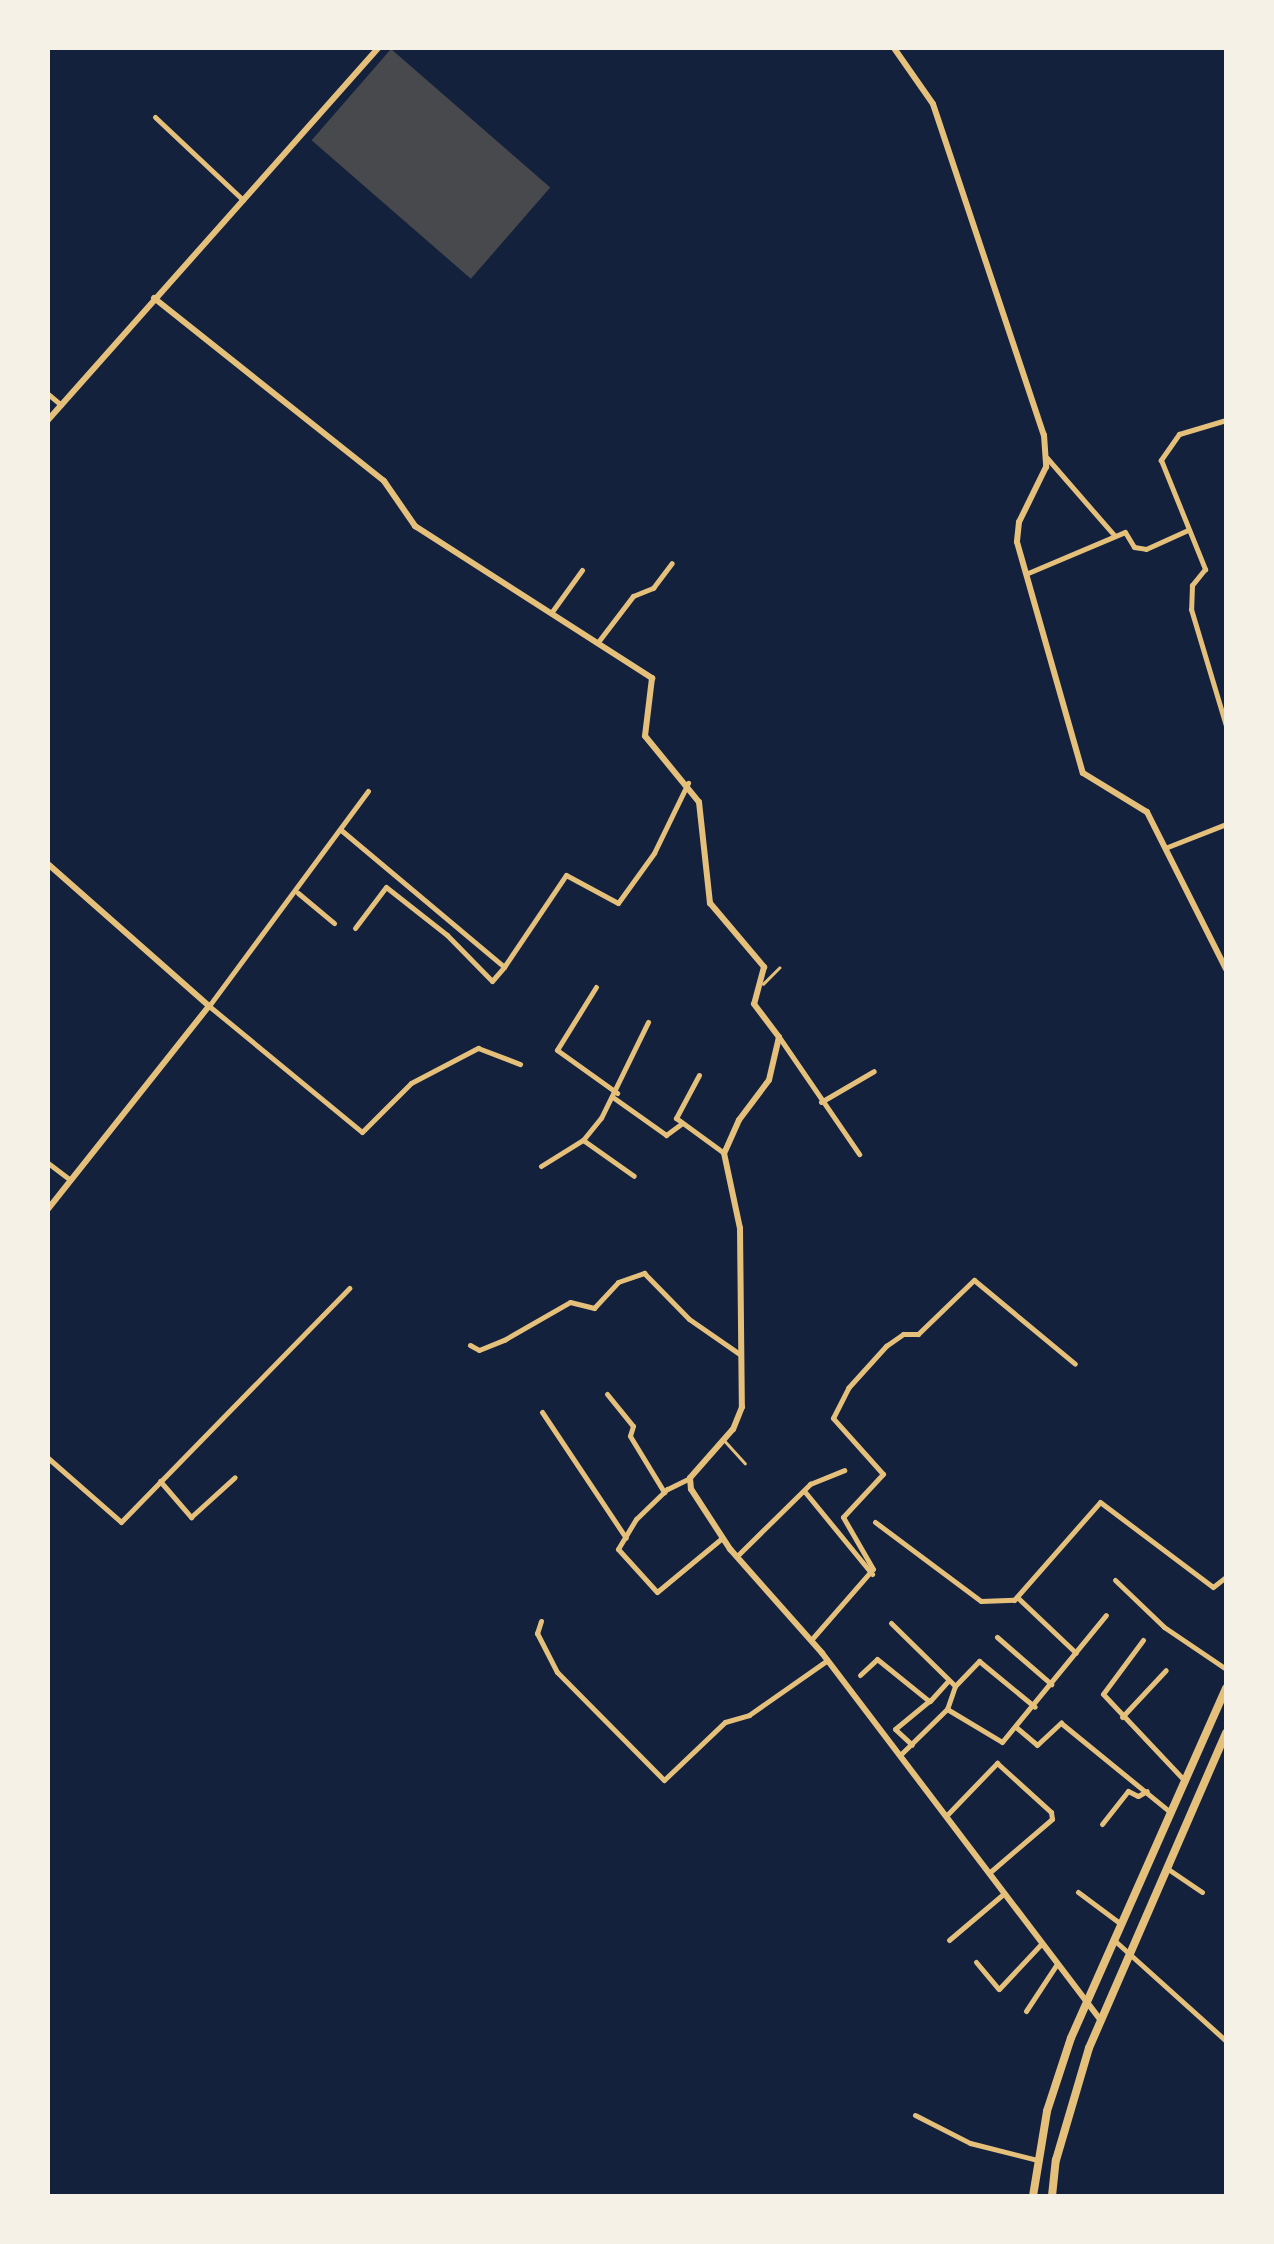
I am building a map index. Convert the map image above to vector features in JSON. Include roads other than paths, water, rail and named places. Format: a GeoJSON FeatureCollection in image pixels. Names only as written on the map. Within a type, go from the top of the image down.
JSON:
{"type":"FeatureCollection","features":[{"type":"Feature","properties":{"kind":"highway"},"geometry":{"type":"LineString","coordinates":[[1033,2196],[1052,2096],[1086,2004],[1226,1688]]}},
{"type":"Feature","properties":{"kind":"highway"},"geometry":{"type":"LineString","coordinates":[[1052,2196],[1066,2119],[1101,2020],[1226,1732]]}},
{"type":"Feature","properties":{"kind":"street"},"geometry":{"type":"LineString","coordinates":[[48,420],[378,48]]}},
{"type":"Feature","properties":{"kind":"street"},"geometry":{"type":"LineString","coordinates":[[894,48],[933,104],[1023,359],[1047,458],[1114,535]]}},
{"type":"Feature","properties":{"kind":"street"},"geometry":{"type":"LineString","coordinates":[[154,117],[243,200]]}},
{"type":"Feature","properties":{"kind":"street"},"geometry":{"type":"LineString","coordinates":[[154,298],[384,480],[415,526],[652,678],[645,736],[700,802],[710,903],[763,964],[763,984],[754,1004],[859,1154]]}},
{"type":"Feature","properties":{"kind":"street"},"geometry":{"type":"LineString","coordinates":[[48,395],[60,406]]}},
{"type":"Feature","properties":{"kind":"street"},"geometry":{"type":"LineString","coordinates":[[1226,420],[1192,426],[1162,453],[1162,468],[1205,569],[1192,585],[1191,609],[1226,726]]}},
{"type":"Feature","properties":{"kind":"street"},"geometry":{"type":"LineString","coordinates":[[1047,458],[1016,532],[1083,773],[1104,792],[1142,806],[1226,969]]}},
{"type":"Feature","properties":{"kind":"street"},"geometry":{"type":"LineString","coordinates":[[1028,573],[1125,532],[1134,547],[1146,549],[1188,530]]}},
{"type":"Feature","properties":{"kind":"street"},"geometry":{"type":"LineString","coordinates":[[598,642],[633,596],[654,588],[672,563]]}},
{"type":"Feature","properties":{"kind":"street"},"geometry":{"type":"LineString","coordinates":[[551,613],[582,570]]}},
{"type":"Feature","properties":{"kind":"street"},"geometry":{"type":"LineString","coordinates":[[355,928],[386,888],[447,935],[492,982],[566,874],[618,903],[654,853],[688,783]]}},
{"type":"Feature","properties":{"kind":"street"},"geometry":{"type":"LineString","coordinates":[[48,1209],[298,893],[368,791]]}},
{"type":"Feature","properties":{"kind":"street"},"geometry":{"type":"LineString","coordinates":[[1165,848],[1226,824]]}},
{"type":"Feature","properties":{"kind":"street"},"geometry":{"type":"LineString","coordinates":[[340,830],[504,967]]}},
{"type":"Feature","properties":{"kind":"street"},"geometry":{"type":"LineString","coordinates":[[48,864],[209,1006],[362,1132],[411,1083],[478,1048],[520,1064]]}},
{"type":"Feature","properties":{"kind":"street"},"geometry":{"type":"LineString","coordinates":[[298,893],[334,922]]}},
{"type":"Feature","properties":{"kind":"street"},"geometry":{"type":"LineString","coordinates":[[596,986],[557,1050],[666,1135],[681,1124]]}},
{"type":"Feature","properties":{"kind":"street"},"geometry":{"type":"LineString","coordinates":[[541,1166],[582,1140],[615,1096],[648,1022]]}},
{"type":"Feature","properties":{"kind":"street"},"geometry":{"type":"LineString","coordinates":[[722,1538],[657,1592],[618,1549],[664,1492],[690,1478],[740,1418],[740,1228],[724,1153],[768,1080],[779,1037]]}},
{"type":"Feature","properties":{"kind":"street"},"geometry":{"type":"LineString","coordinates":[[821,1102],[874,1071]]}},
{"type":"Feature","properties":{"kind":"street"},"geometry":{"type":"LineString","coordinates":[[699,1075],[674,1112],[681,1124],[724,1153]]}},
{"type":"Feature","properties":{"kind":"street"},"geometry":{"type":"LineString","coordinates":[[582,1140],[634,1176]]}},
{"type":"Feature","properties":{"kind":"street"},"geometry":{"type":"LineString","coordinates":[[48,1163],[70,1178]]}},
{"type":"Feature","properties":{"kind":"street"},"geometry":{"type":"LineString","coordinates":[[470,1345],[479,1350],[504,1340],[570,1302],[594,1308],[618,1282],[644,1273],[676,1308],[743,1356]]}},
{"type":"Feature","properties":{"kind":"street"},"geometry":{"type":"LineString","coordinates":[[811,1640],[872,1574],[873,1565],[844,1517],[883,1474],[833,1418],[848,1388],[886,1346],[903,1334],[918,1334],[974,1280],[1075,1364]]}},
{"type":"Feature","properties":{"kind":"street"},"geometry":{"type":"LineString","coordinates":[[48,1458],[121,1522],[349,1288]]}},
{"type":"Feature","properties":{"kind":"street"},"geometry":{"type":"LineString","coordinates":[[607,1394],[633,1426],[630,1436],[664,1492]]}},
{"type":"Feature","properties":{"kind":"street"},"geometry":{"type":"LineString","coordinates":[[542,1412],[626,1538]]}},
{"type":"Feature","properties":{"kind":"street"},"geometry":{"type":"LineString","coordinates":[[737,1556],[805,1492],[844,1470]]}},
{"type":"Feature","properties":{"kind":"street"},"geometry":{"type":"LineString","coordinates":[[160,1481],[192,1517],[235,1477]]}},
{"type":"Feature","properties":{"kind":"street"},"geometry":{"type":"LineString","coordinates":[[690,1478],[722,1538],[811,1640],[1101,2020]]}},
{"type":"Feature","properties":{"kind":"street"},"geometry":{"type":"LineString","coordinates":[[805,1492],[872,1574]]}},
{"type":"Feature","properties":{"kind":"street"},"geometry":{"type":"LineString","coordinates":[[875,1522],[981,1602],[1006,1604],[1018,1596],[1100,1502],[1213,1587],[1226,1577]]}},
{"type":"Feature","properties":{"kind":"street"},"geometry":{"type":"LineString","coordinates":[[1116,1580],[1164,1627],[1226,1669]]}},
{"type":"Feature","properties":{"kind":"street"},"geometry":{"type":"LineString","coordinates":[[1018,1596],[1076,1653]]}},
{"type":"Feature","properties":{"kind":"street"},"geometry":{"type":"LineString","coordinates":[[947,1708],[999,1743],[1036,1707],[1106,1615]]}},
{"type":"Feature","properties":{"kind":"street"},"geometry":{"type":"LineString","coordinates":[[540,1620],[537,1633],[558,1672],[664,1780],[725,1722],[749,1715],[826,1661]]}},
{"type":"Feature","properties":{"kind":"street"},"geometry":{"type":"LineString","coordinates":[[891,1623],[952,1683]]}},
{"type":"Feature","properties":{"kind":"street"},"geometry":{"type":"LineString","coordinates":[[997,1636],[1052,1685]]}},
{"type":"Feature","properties":{"kind":"street"},"geometry":{"type":"LineString","coordinates":[[1143,1640],[1104,1691],[1122,1717],[1185,1781]]}},
{"type":"Feature","properties":{"kind":"street"},"geometry":{"type":"LineString","coordinates":[[860,1675],[877,1659],[930,1701]]}},
{"type":"Feature","properties":{"kind":"street"},"geometry":{"type":"LineString","coordinates":[[912,1744],[895,1729],[979,1662],[1036,1707]]}},
{"type":"Feature","properties":{"kind":"street"},"geometry":{"type":"LineString","coordinates":[[1122,1717],[1166,1670]]}},
{"type":"Feature","properties":{"kind":"street"},"geometry":{"type":"LineString","coordinates":[[900,1755],[947,1708],[952,1683]]}},
{"type":"Feature","properties":{"kind":"street"},"geometry":{"type":"LineString","coordinates":[[1017,1728],[1037,1746],[1061,1723],[1170,1812]]}},
{"type":"Feature","properties":{"kind":"street"},"geometry":{"type":"LineString","coordinates":[[946,1816],[997,1763],[1050,1812],[1052,1819],[987,1874]]}},
{"type":"Feature","properties":{"kind":"street"},"geometry":{"type":"LineString","coordinates":[[1102,1824],[1128,1791],[1138,1796],[1147,1791]]}},
{"type":"Feature","properties":{"kind":"street"},"geometry":{"type":"LineString","coordinates":[[1168,1869],[1202,1892]]}},
{"type":"Feature","properties":{"kind":"street"},"geometry":{"type":"LineString","coordinates":[[1078,1892],[1121,1924]]}},
{"type":"Feature","properties":{"kind":"street"},"geometry":{"type":"LineString","coordinates":[[949,1940],[1002,1895]]}},
{"type":"Feature","properties":{"kind":"street"},"geometry":{"type":"LineString","coordinates":[[1114,1940],[1131,1950],[1226,2041]]}},
{"type":"Feature","properties":{"kind":"street"},"geometry":{"type":"LineString","coordinates":[[976,1962],[998,1989],[1042,1943]]}},
{"type":"Feature","properties":{"kind":"street"},"geometry":{"type":"LineString","coordinates":[[1026,2011],[1058,1964]]}},
{"type":"Feature","properties":{"kind":"street"},"geometry":{"type":"LineString","coordinates":[[915,2115],[970,2143],[1037,2160]]}},
{"type":"Feature","properties":{"kind":"lane"},"geometry":{"type":"LineString","coordinates":[[763,984],[779,968]]}},
{"type":"Feature","properties":{"kind":"lane"},"geometry":{"type":"LineString","coordinates":[[724,1440],[745,1462]]}}]}
